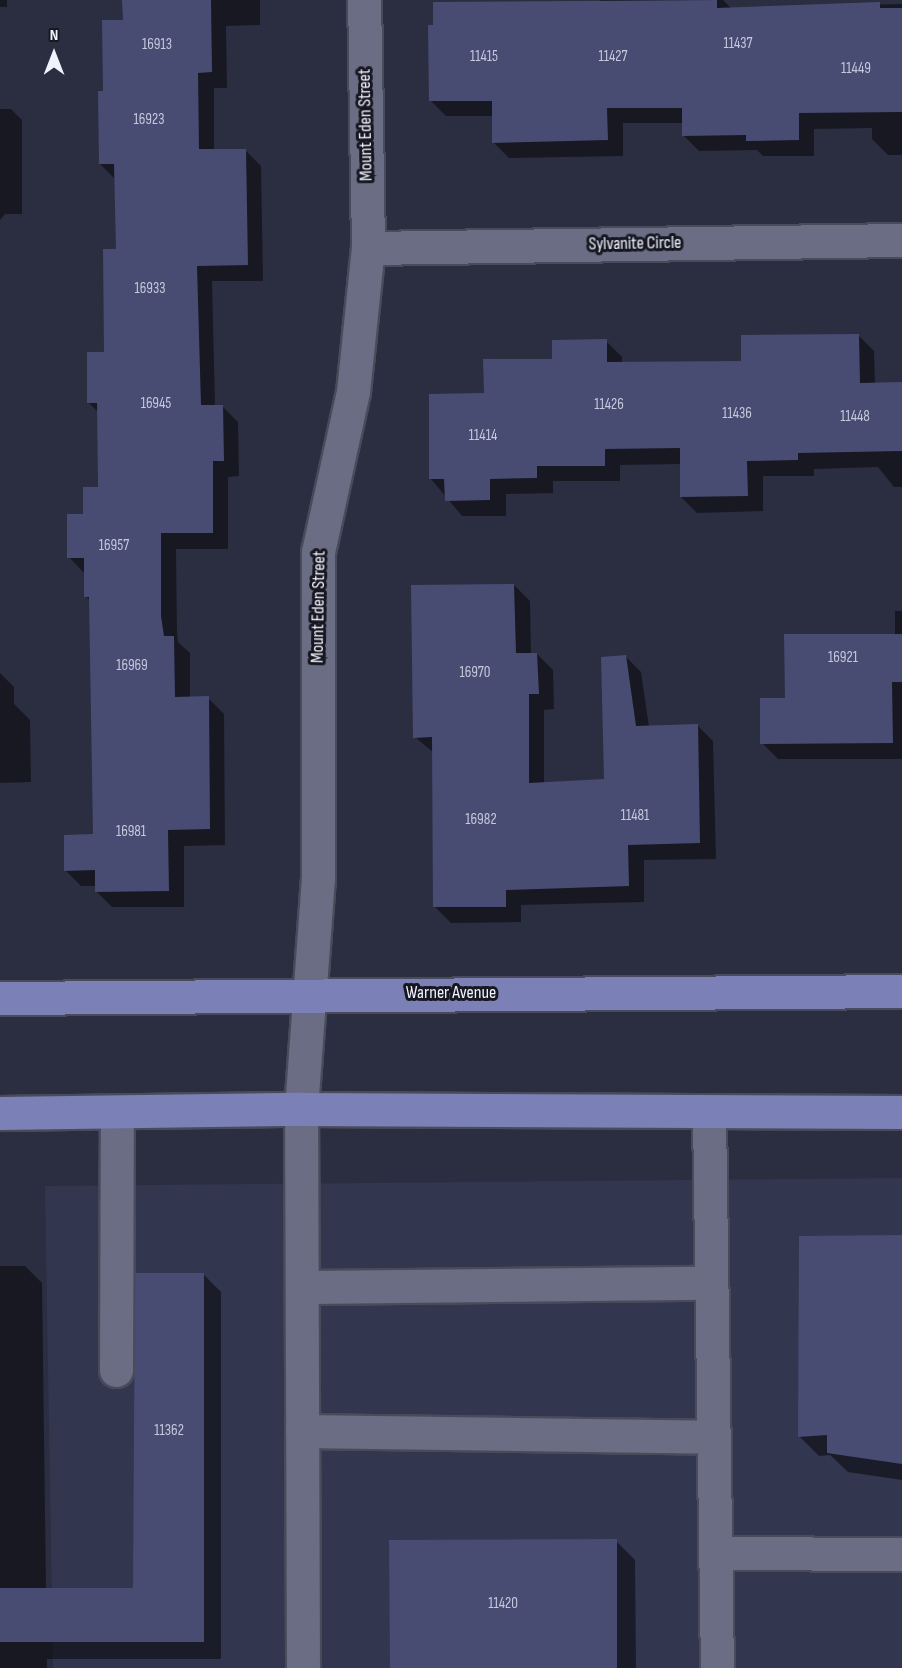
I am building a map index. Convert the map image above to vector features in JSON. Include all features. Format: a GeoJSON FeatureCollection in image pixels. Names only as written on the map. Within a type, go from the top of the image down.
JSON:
{"type":"FeatureCollection","features":[{"type":"Feature","properties":{"kind":"main road","name":"Warner Avenue"},"geometry":{"type":"LineString","coordinates":[[0,998],[311,993],[902,991]]}},
{"type":"Feature","properties":{"kind":"main road"},"geometry":{"type":"LineString","coordinates":[[0,1113],[301,1109],[902,1112]]}},
{"type":"Feature","properties":{"kind":"street","name":"Mount Eden Street"},"geometry":{"type":"LineString","coordinates":[[303,1668],[301,1109],[318,879],[318,552],[353,392],[368,248],[364,0]]}},
{"type":"Feature","properties":{"kind":"street","name":"Sylvanite Circle"},"geometry":{"type":"LineString","coordinates":[[368,248],[902,240]]}},
{"type":"Feature","properties":{"kind":"street"},"geometry":{"type":"LineString","coordinates":[[116,1370],[117,1112]]}},
{"type":"Feature","properties":{"kind":"street"},"geometry":{"type":"LineString","coordinates":[[710,1112],[717,1668]]}},
{"type":"Feature","properties":{"kind":"street"},"geometry":{"type":"LineString","coordinates":[[302,1287],[711,1284]]}},
{"type":"Feature","properties":{"kind":"street"},"geometry":{"type":"LineString","coordinates":[[302,1431],[713,1437]]}},
{"type":"Feature","properties":{"kind":"street"},"geometry":{"type":"LineString","coordinates":[[715,1552],[902,1554]]}},
{"type":"Feature","properties":{"kind":"shaded area"},"geometry":{"type":"Polygon","coordinates":[[[902,1178],[902,1668],[53,1668],[45,1186],[902,1178]]]}},
{"type":"Feature","properties":{"kind":"building"},"geometry":{"type":"Polygon","coordinates":[[[122,0],[211,0],[212,72],[198,73],[199,149],[246,149],[248,265],[197,266],[201,405],[223,405],[224,461],[213,461],[213,533],[161,533],[161,616],[164,636],[174,636],[175,697],[209,696],[210,829],[168,830],[169,891],[95,892],[95,870],[64,871],[64,835],[93,834],[89,597],[84,597],[84,558],[67,558],[67,514],[83,514],[83,487],[98,487],[97,403],[87,403],[87,352],[104,352],[103,249],[116,249],[114,164],[99,164],[98,91],[103,91],[102,20],[123,20],[122,0]]]}},
{"type":"Feature","properties":{"kind":"building"},"geometry":{"type":"Polygon","coordinates":[[[717,0],[717,8],[880,2],[880,8],[902,8],[902,112],[799,113],[799,140],[746,141],[746,135],[682,136],[682,108],[607,108],[608,140],[492,143],[492,101],[429,101],[428,25],[433,25],[433,2],[717,0]]]}},
{"type":"Feature","properties":{"kind":"building"},"geometry":{"type":"Polygon","coordinates":[[[859,334],[860,383],[902,382],[902,451],[798,453],[798,460],[747,461],[748,496],[680,497],[680,448],[605,449],[605,466],[537,466],[537,478],[490,479],[490,500],[445,501],[444,479],[429,479],[429,394],[484,393],[483,359],[552,359],[552,340],[607,339],[607,362],[741,361],[741,335],[859,334]]]}},
{"type":"Feature","properties":{"kind":"building"},"geometry":{"type":"Polygon","coordinates":[[[514,584],[516,653],[537,653],[539,694],[529,694],[529,783],[604,779],[601,657],[626,655],[636,726],[698,724],[700,843],[628,845],[629,886],[506,890],[506,907],[433,907],[432,737],[413,738],[411,585],[514,584]]]}},
{"type":"Feature","properties":{"kind":"building"},"geometry":{"type":"Polygon","coordinates":[[[784,634],[902,634],[902,682],[892,682],[893,743],[760,744],[760,698],[785,698],[784,634]]]}},
{"type":"Feature","properties":{"kind":"building"},"geometry":{"type":"Polygon","coordinates":[[[902,1235],[902,1464],[827,1453],[827,1435],[798,1437],[799,1236],[902,1235]]]}},
{"type":"Feature","properties":{"kind":"building"},"geometry":{"type":"Polygon","coordinates":[[[135,1273],[204,1273],[204,1642],[0,1642],[0,1588],[133,1588],[135,1273]]]}},
{"type":"Feature","properties":{"kind":"building"},"geometry":{"type":"Polygon","coordinates":[[[617,1539],[617,1668],[390,1668],[389,1540],[617,1539]]]}}]}
